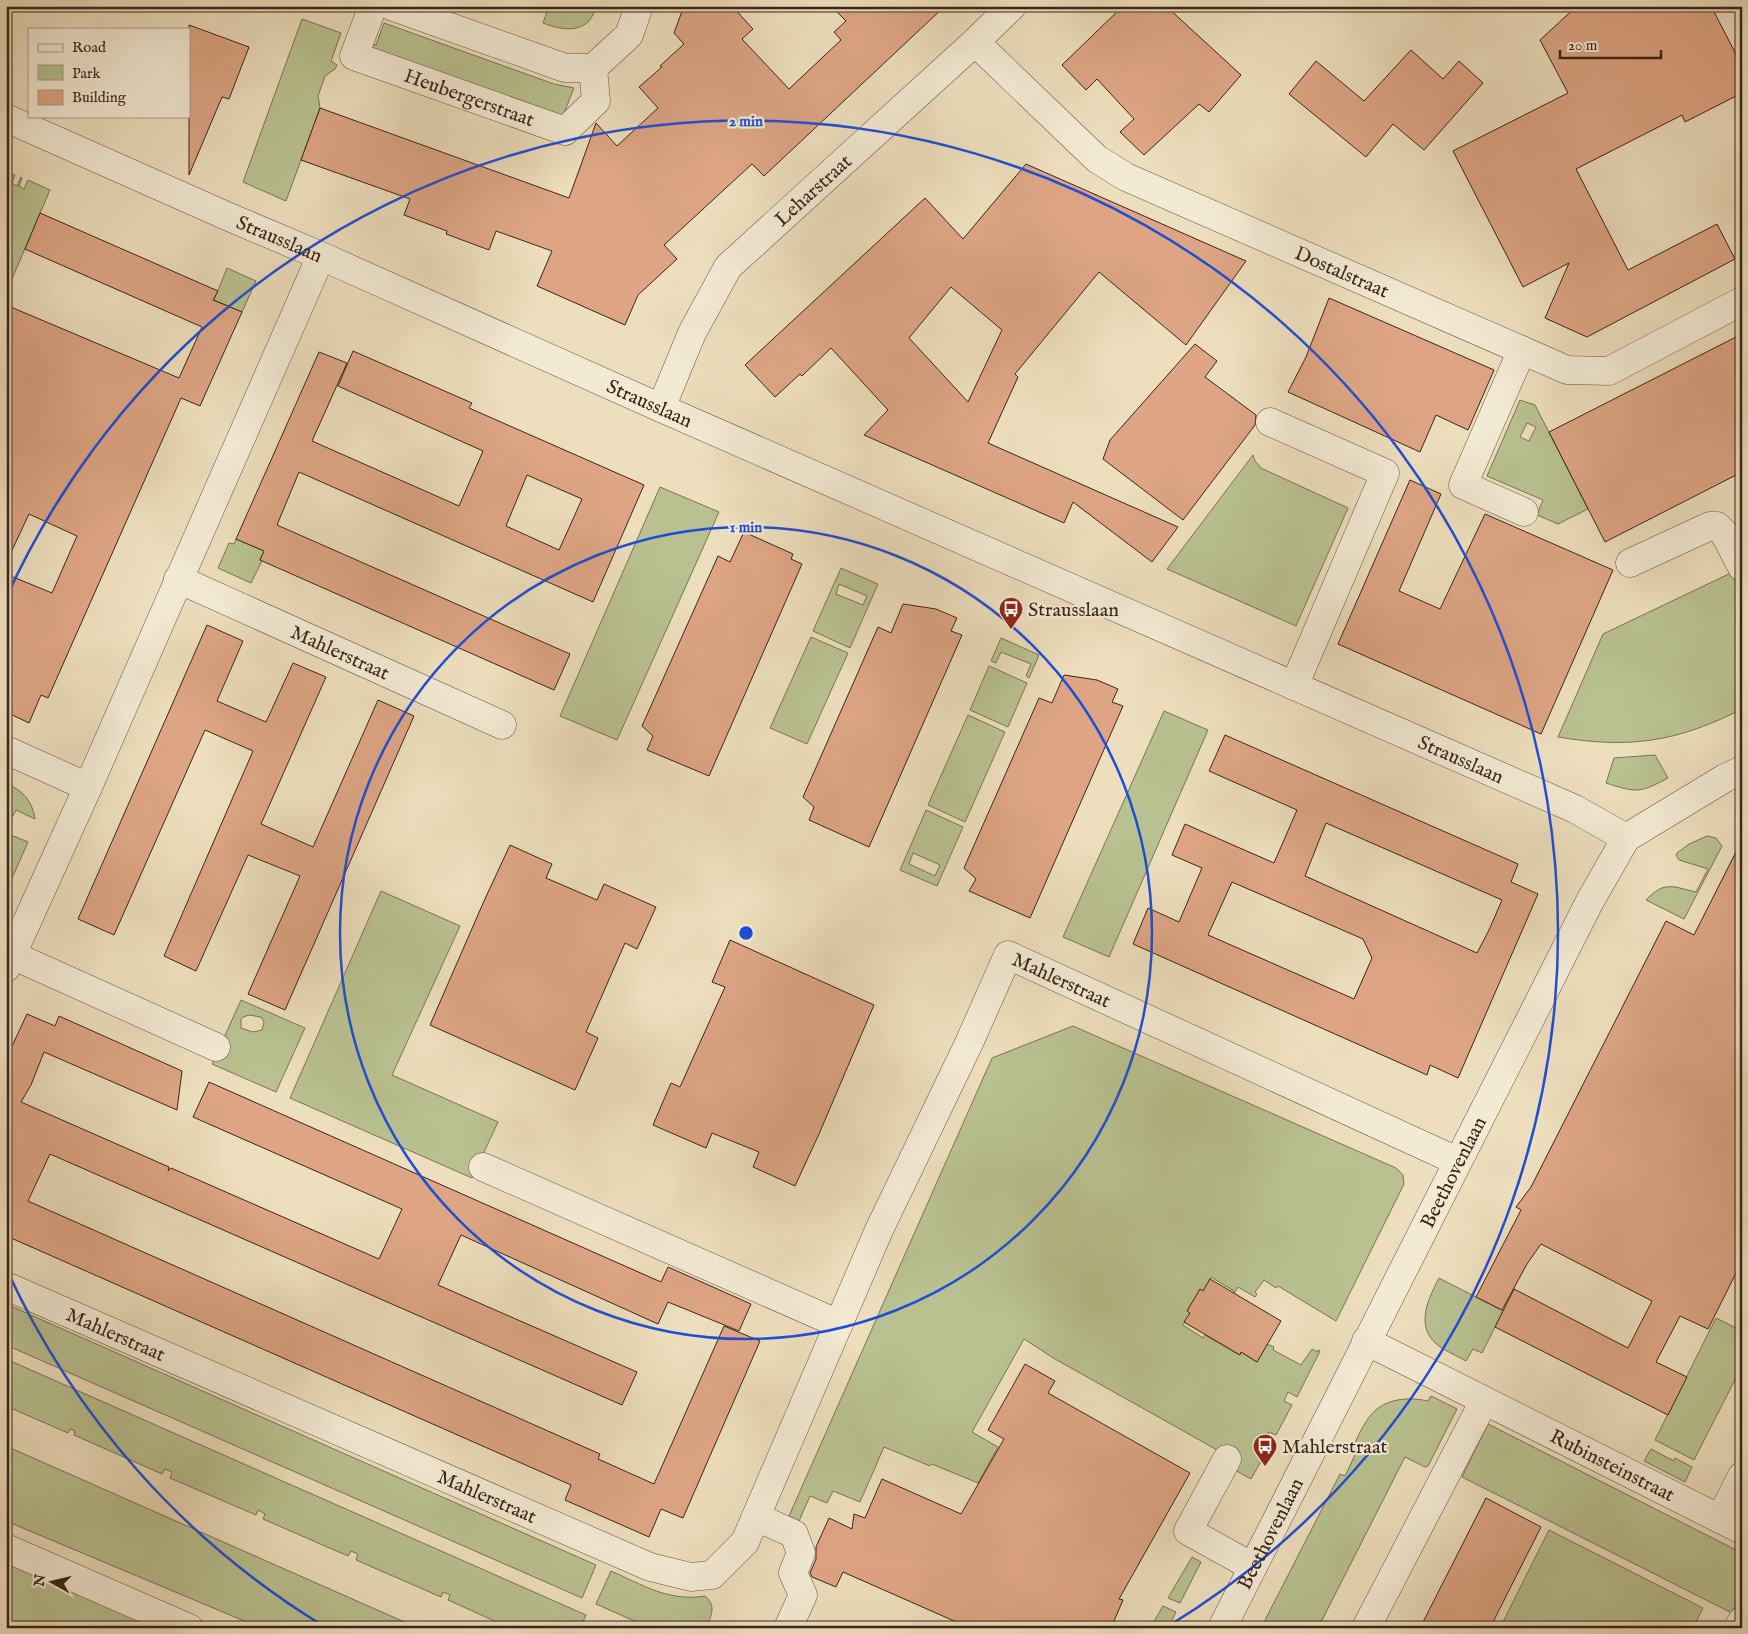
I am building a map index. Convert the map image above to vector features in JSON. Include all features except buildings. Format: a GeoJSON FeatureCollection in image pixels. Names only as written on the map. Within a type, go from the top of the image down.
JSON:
{"type":"FeatureCollection","features":[{"type":"Feature","properties":{"kind":"street","name":"Heubergerstraat"},"geometry":{"type":"LineString","coordinates":[[373,6],[354,56],[565,131],[596,101],[593,68]]}},
{"type":"Feature","properties":{"kind":"street"},"geometry":{"type":"LineString","coordinates":[[391,6],[566,68],[593,68],[629,35],[639,6]]}},
{"type":"Feature","properties":{"kind":"street","name":"Leharstraat"},"geometry":{"type":"LineString","coordinates":[[661,408],[692,333],[728,267],[1012,6]]}},
{"type":"Feature","properties":{"kind":"street","name":"Dostalstraat"},"geometry":{"type":"LineString","coordinates":[[975,42],[1096,159],[1126,177],[1567,370],[1609,370],[1742,301]]}},
{"type":"Feature","properties":{"kind":"street","name":"Strausslaan"},"geometry":{"type":"LineString","coordinates":[[6,118],[1575,809],[1626,838]]}},
{"type":"Feature","properties":{"kind":"street"},"geometry":{"type":"LineString","coordinates":[[216,1047],[9,961],[88,787],[321,256]]}},
{"type":"Feature","properties":{"kind":"street"},"geometry":{"type":"LineString","coordinates":[[1522,350],[1463,485],[1524,512]]}},
{"type":"Feature","properties":{"kind":"street"},"geometry":{"type":"LineString","coordinates":[[1270,422],[1385,473],[1294,686]]}},
{"type":"Feature","properties":{"kind":"street"},"geometry":{"type":"LineString","coordinates":[[1630,563],[1710,526],[1717,526],[1724,533],[1742,567]]}},
{"type":"Feature","properties":{"kind":"street","name":"Mahlerstraat"},"geometry":{"type":"LineString","coordinates":[[178,580],[502,724]]}},
{"type":"Feature","properties":{"kind":"street"},"geometry":{"type":"LineString","coordinates":[[6,750],[88,787]]}},
{"type":"Feature","properties":{"kind":"street","name":"Beethovenlaan"},"geometry":{"type":"LineString","coordinates":[[1222,1628],[1457,1161],[1590,901],[1626,838],[1725,778],[1742,770]]}},
{"type":"Feature","properties":{"kind":"street","name":"Mahlerstraat"},"geometry":{"type":"LineString","coordinates":[[6,1286],[650,1567],[691,1577],[712,1575],[745,1542],[879,1230],[969,1042],[1008,955],[1457,1161]]}},
{"type":"Feature","properties":{"kind":"street"},"geometry":{"type":"LineString","coordinates":[[483,1167],[839,1324]]}},
{"type":"Feature","properties":{"kind":"street","name":"Rubinsteinstraat"},"geometry":{"type":"LineString","coordinates":[[1366,1341],[1731,1525]]}},
{"type":"Feature","properties":{"kind":"street"},"geometry":{"type":"LineString","coordinates":[[1366,1628],[1484,1401]]}},
{"type":"Feature","properties":{"kind":"street"},"geometry":{"type":"LineString","coordinates":[[1227,1459],[1188,1531],[1253,1567]]}},
{"type":"Feature","properties":{"kind":"street"},"geometry":{"type":"LineString","coordinates":[[1731,1525],[1742,1476]]}},
{"type":"Feature","properties":{"kind":"street"},"geometry":{"type":"LineString","coordinates":[[756,1518],[794,1534],[801,1553],[793,1574],[803,1595],[788,1628]]}},
{"type":"Feature","properties":{"kind":"street"},"geometry":{"type":"LineString","coordinates":[[6,1548],[189,1628]]}},
{"type":"Feature","properties":{"kind":"street"},"geometry":{"type":"LineString","coordinates":[[1738,1628],[1742,1621]]}},
{"type":"Feature","properties":{"kind":"green space"},"geometry":{"type":"Polygon","coordinates":[[[549,6],[586,6],[595,10],[591,18],[580,27],[566,29],[543,23],[549,6]]]}},
{"type":"Feature","properties":{"kind":"green space"},"geometry":{"type":"Polygon","coordinates":[[[302,19],[341,33],[331,61],[337,65],[335,69],[325,76],[318,96],[320,108],[286,201],[243,182],[302,19]]]}},
{"type":"Feature","properties":{"kind":"green space"},"geometry":{"type":"Polygon","coordinates":[[[384,23],[554,84],[574,88],[562,118],[372,48],[373,44],[376,45],[384,23]]]}},
{"type":"Feature","properties":{"kind":"green space"},"geometry":{"type":"Polygon","coordinates":[[[6,171],[15,175],[12,183],[17,186],[21,177],[19,186],[24,189],[28,180],[50,190],[6,293],[6,171]]]}},
{"type":"Feature","properties":{"kind":"green space"},"geometry":{"type":"Polygon","coordinates":[[[227,268],[256,281],[242,312],[214,300],[227,268]]]}},
{"type":"Feature","properties":{"kind":"green space"},"geometry":{"type":"Polygon","coordinates":[[[1520,400],[1535,405],[1588,509],[1558,524],[1537,515],[1543,500],[1487,476],[1520,400]],[[1527,423],[1520,437],[1529,441],[1536,427],[1527,423]]]}},
{"type":"Feature","properties":{"kind":"green space"},"geometry":{"type":"Polygon","coordinates":[[[1253,455],[1261,468],[1348,508],[1296,626],[1167,569],[1253,455]]]}},
{"type":"Feature","properties":{"kind":"green space"},"geometry":{"type":"Polygon","coordinates":[[[660,487],[719,512],[617,740],[560,716],[660,487]]]}},
{"type":"Feature","properties":{"kind":"green space"},"geometry":{"type":"Polygon","coordinates":[[[236,539],[264,551],[260,560],[262,561],[251,583],[218,568],[229,543],[234,544],[236,539]]]}},
{"type":"Feature","properties":{"kind":"green space"},"geometry":{"type":"Polygon","coordinates":[[[841,568],[878,584],[850,648],[813,631],[841,568]],[[839,584],[836,594],[863,605],[867,596],[839,584]]]}},
{"type":"Feature","properties":{"kind":"green space"},"geometry":{"type":"Polygon","coordinates":[[[1735,571],[1742,585],[1742,709],[1696,729],[1653,740],[1608,742],[1558,737],[1603,634],[1735,571]]]}},
{"type":"Feature","properties":{"kind":"green space"},"geometry":{"type":"Polygon","coordinates":[[[811,637],[848,653],[807,744],[770,728],[811,637]]]}},
{"type":"Feature","properties":{"kind":"green space"},"geometry":{"type":"Polygon","coordinates":[[[1001,638],[1039,655],[1029,678],[1026,676],[1031,664],[1001,652],[996,663],[991,661],[1001,638]]]}},
{"type":"Feature","properties":{"kind":"green space"},"geometry":{"type":"Polygon","coordinates":[[[989,666],[1027,683],[1008,727],[970,710],[989,666]]]}},
{"type":"Feature","properties":{"kind":"green space"},"geometry":{"type":"Polygon","coordinates":[[[1164,711],[1208,730],[1109,957],[1063,937],[1164,711]]]}},
{"type":"Feature","properties":{"kind":"green space"},"geometry":{"type":"Polygon","coordinates":[[[968,715],[1005,732],[965,822],[928,805],[968,715]]]}},
{"type":"Feature","properties":{"kind":"green space"},"geometry":{"type":"Polygon","coordinates":[[[1655,755],[1668,778],[1651,787],[1638,790],[1625,789],[1606,783],[1614,758],[1655,755]]]}},
{"type":"Feature","properties":{"kind":"green space"},"geometry":{"type":"Polygon","coordinates":[[[6,783],[26,797],[32,806],[35,819],[16,810],[6,829],[6,783]]]}},
{"type":"Feature","properties":{"kind":"green space"},"geometry":{"type":"Polygon","coordinates":[[[926,810],[963,827],[937,886],[900,870],[926,810]],[[913,853],[909,864],[935,876],[940,865],[913,853]]]}},
{"type":"Feature","properties":{"kind":"green space"},"geometry":{"type":"Polygon","coordinates":[[[6,833],[28,842],[6,892],[6,833]]]}},
{"type":"Feature","properties":{"kind":"green space"},"geometry":{"type":"Polygon","coordinates":[[[1707,836],[1716,838],[1722,846],[1684,919],[1646,900],[1664,887],[1675,887],[1696,892],[1708,869],[1679,860],[1676,855],[1689,844],[1707,836]]]}},
{"type":"Feature","properties":{"kind":"green space"},"geometry":{"type":"Polygon","coordinates":[[[381,891],[460,926],[392,1075],[498,1122],[472,1178],[290,1098],[381,891]]]}},
{"type":"Feature","properties":{"kind":"green space"},"geometry":{"type":"Polygon","coordinates":[[[241,1000],[305,1028],[276,1092],[212,1064],[241,1000]],[[249,1015],[243,1017],[241,1019],[241,1028],[253,1032],[262,1030],[264,1022],[261,1017],[249,1015]]]}},
{"type":"Feature","properties":{"kind":"green space"},"geometry":{"type":"Polygon","coordinates":[[[1073,1026],[1396,1168],[1403,1175],[1404,1184],[1336,1321],[1278,1286],[1276,1288],[1264,1280],[1255,1292],[1257,1294],[1255,1297],[1238,1287],[1233,1295],[1234,1291],[1211,1277],[1203,1291],[1200,1289],[1187,1311],[1190,1313],[1183,1325],[1203,1338],[1205,1335],[1239,1355],[1241,1352],[1257,1362],[1267,1344],[1274,1347],[1273,1350],[1301,1365],[1312,1349],[1317,1352],[1318,1350],[1320,1351],[1297,1397],[1288,1392],[1284,1401],[1292,1405],[1276,1435],[1269,1432],[1257,1452],[1264,1456],[1251,1479],[1231,1468],[1235,1460],[1055,1359],[1024,1339],[972,1432],[998,1447],[978,1483],[884,1447],[860,1502],[833,1491],[827,1503],[810,1496],[799,1521],[789,1516],[992,1058],[1073,1026]]]}},
{"type":"Feature","properties":{"kind":"green space"},"geometry":{"type":"Polygon","coordinates":[[[1439,1278],[1503,1311],[1482,1353],[1473,1349],[1466,1361],[1435,1343],[1429,1335],[1426,1326],[1427,1307],[1439,1278]]]}},
{"type":"Feature","properties":{"kind":"green space"},"geometry":{"type":"Polygon","coordinates":[[[6,1304],[596,1565],[582,1598],[6,1345],[6,1304]]]}},
{"type":"Feature","properties":{"kind":"green space"},"geometry":{"type":"Polygon","coordinates":[[[1716,1318],[1742,1331],[1742,1366],[1694,1460],[1655,1440],[1716,1318]]]}},
{"type":"Feature","properties":{"kind":"green space"},"geometry":{"type":"Polygon","coordinates":[[[6,1359],[586,1615],[580,1628],[510,1628],[448,1600],[450,1595],[443,1592],[441,1597],[356,1560],[358,1554],[351,1551],[348,1556],[263,1519],[265,1514],[258,1510],[256,1515],[170,1478],[172,1472],[165,1469],[162,1474],[74,1435],[75,1431],[70,1429],[68,1433],[6,1406],[6,1359]]]}},
{"type":"Feature","properties":{"kind":"green space"},"geometry":{"type":"Polygon","coordinates":[[[1431,1396],[1457,1409],[1428,1466],[1425,1467],[1405,1457],[1318,1628],[1261,1628],[1340,1474],[1345,1476],[1356,1453],[1352,1450],[1371,1414],[1378,1408],[1393,1401],[1410,1399],[1428,1401],[1431,1396]]]}},
{"type":"Feature","properties":{"kind":"green space"},"geometry":{"type":"Polygon","coordinates":[[[1488,1424],[1742,1553],[1742,1593],[1732,1613],[1462,1477],[1488,1424]]]}},
{"type":"Feature","properties":{"kind":"green space"},"geometry":{"type":"Polygon","coordinates":[[[6,1446],[418,1628],[261,1628],[6,1521],[6,1446]]]}},
{"type":"Feature","properties":{"kind":"green space"},"geometry":{"type":"Polygon","coordinates":[[[1651,1449],[1674,1461],[1675,1458],[1692,1467],[1685,1482],[1644,1461],[1651,1449]]]}},
{"type":"Feature","properties":{"kind":"green space"},"geometry":{"type":"Polygon","coordinates":[[[1549,1530],[1703,1608],[1693,1628],[1500,1628],[1549,1530]]]}},
{"type":"Feature","properties":{"kind":"green space"},"geometry":{"type":"Polygon","coordinates":[[[1192,1557],[1201,1562],[1180,1603],[1168,1598],[1192,1557]]]}},
{"type":"Feature","properties":{"kind":"green space"},"geometry":{"type":"Polygon","coordinates":[[[6,1561],[167,1628],[6,1628],[6,1561]]]}},
{"type":"Feature","properties":{"kind":"green space"},"geometry":{"type":"Polygon","coordinates":[[[611,1571],[656,1591],[680,1597],[705,1596],[712,1607],[706,1628],[650,1628],[596,1604],[611,1571]]]}},
{"type":"Feature","properties":{"kind":"green space"},"geometry":{"type":"Polygon","coordinates":[[[1163,1606],[1176,1612],[1168,1628],[1150,1628],[1163,1606]]]}},
{"type":"Feature","properties":{"kind":"place","name":"Strausslaan"},"geometry":{"type":"Point","coordinates":[1011,630]}},
{"type":"Feature","properties":{"kind":"place","name":"Mahlerstraat"},"geometry":{"type":"Point","coordinates":[1265,1467]}}]}
